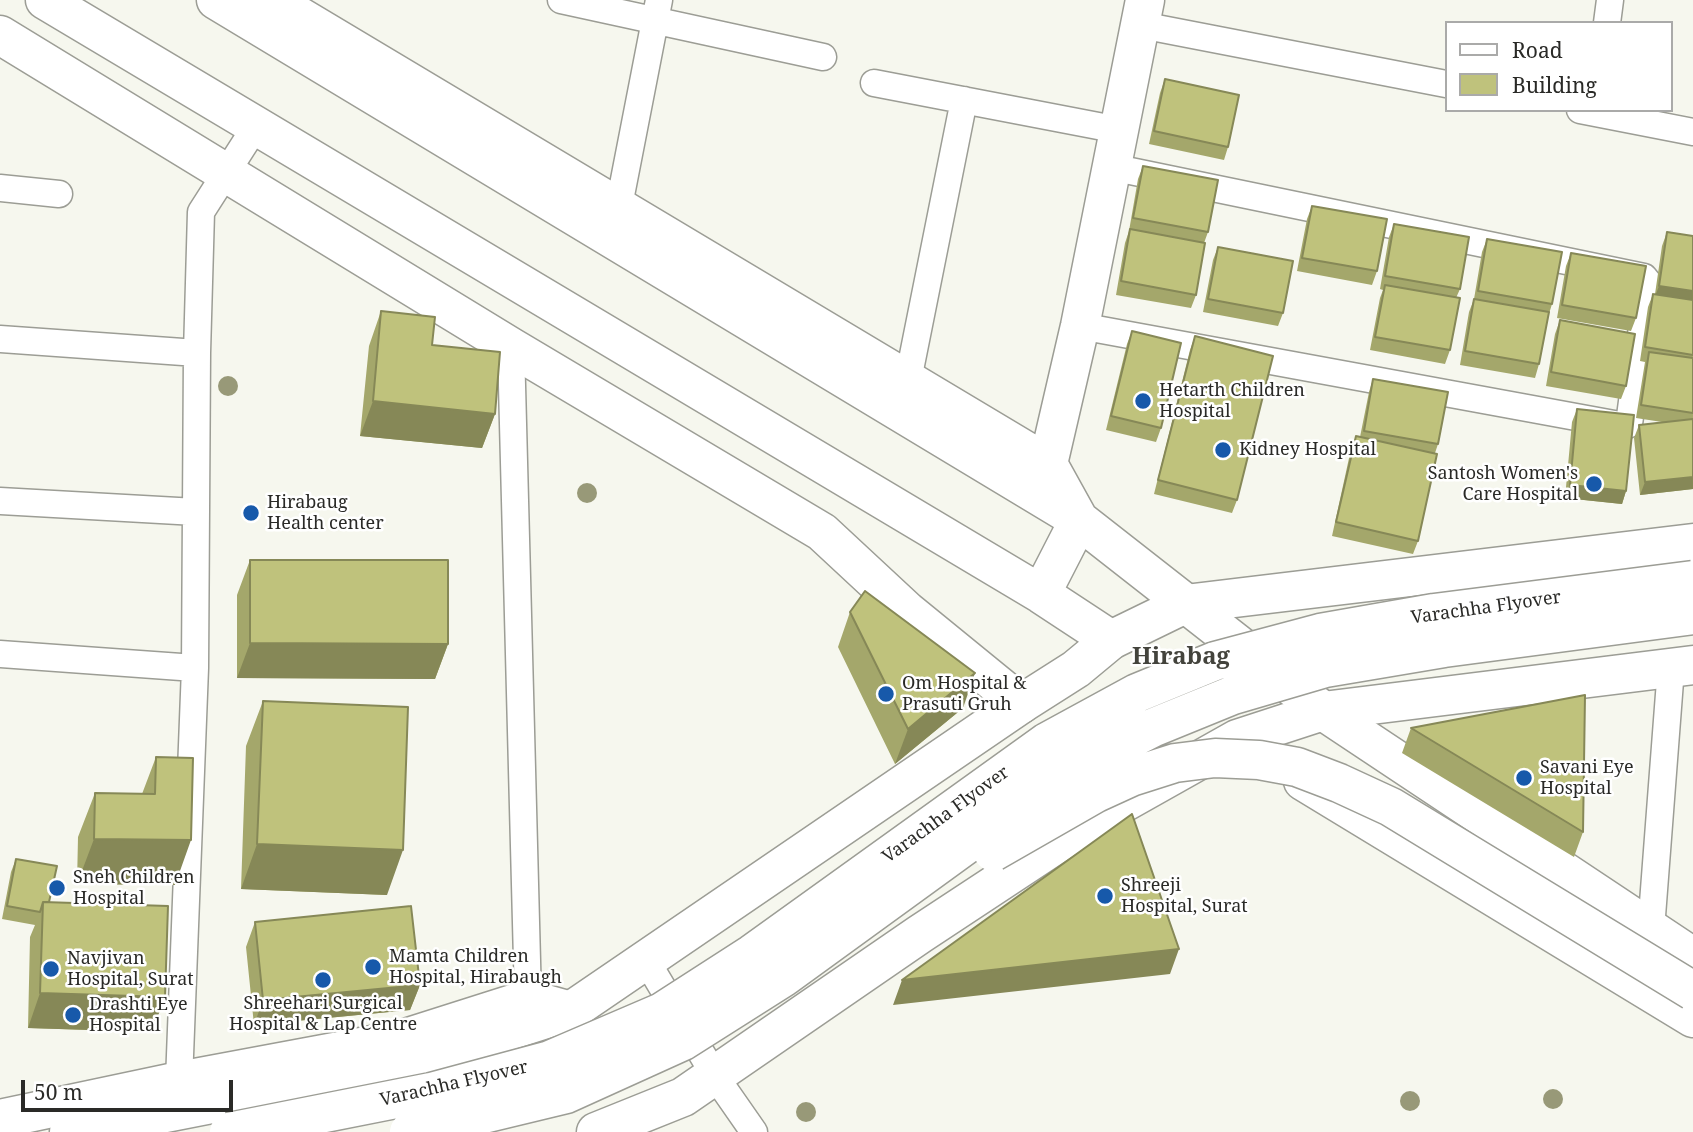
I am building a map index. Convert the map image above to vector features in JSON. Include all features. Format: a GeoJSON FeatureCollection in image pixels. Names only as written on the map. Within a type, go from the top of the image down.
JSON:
{"type":"FeatureCollection","features":[{"type":"Feature","properties":{"kind":"main road"},"geometry":{"type":"LineString","coordinates":[[44,0],[1041,594],[1111,640]]}},
{"type":"Feature","properties":{"kind":"main road"},"geometry":{"type":"LineString","coordinates":[[216,0],[615,223],[908,380],[1048,464],[1079,520]]}},
{"type":"Feature","properties":{"kind":"main road"},"geometry":{"type":"LineString","coordinates":[[293,6],[615,223],[1079,520],[1324,711],[1693,957]]}},
{"type":"Feature","properties":{"kind":"main road"},"geometry":{"type":"LineString","coordinates":[[1048,464],[1080,326],[1143,13]]}},
{"type":"Feature","properties":{"kind":"main road"},"geometry":{"type":"LineString","coordinates":[[0,36],[511,347],[822,532],[907,611],[1021,704]]}},
{"type":"Feature","properties":{"kind":"main road"},"geometry":{"type":"LineString","coordinates":[[1041,594],[1079,520]]}},
{"type":"Feature","properties":{"kind":"main road"},"geometry":{"type":"LineString","coordinates":[[69,1132],[344,1078],[438,1054],[571,1011],[1076,669],[1111,640],[1185,604],[1693,543]]}},
{"type":"Feature","properties":{"kind":"main road","name":"Varachha Flyover"},"geometry":{"type":"LineString","coordinates":[[229,1132],[431,1092],[550,1060],[662,1012],[752,954],[1046,742],[1137,692],[1215,661],[1320,633],[1422,616],[1693,580]]}},
{"type":"Feature","properties":{"kind":"main road","name":"Varachha Flyover"},"geometry":{"type":"LineString","coordinates":[[408,1132],[566,1094],[683,1041],[784,977],[1069,770],[1152,728],[1233,695],[1325,668],[1444,648],[1693,615]]}},
{"type":"Feature","properties":{"kind":"main road"},"geometry":{"type":"LineString","coordinates":[[596,1132],[683,1097],[919,934],[1093,820],[1237,739],[1324,711],[1682,667]]}},
{"type":"Feature","properties":{"kind":"main road"},"geometry":{"type":"LineString","coordinates":[[1237,739],[1693,1017]]}},
{"type":"Feature","properties":{"kind":"main road"},"geometry":{"type":"LineString","coordinates":[[784,977],[1096,793],[1130,777],[1175,763],[1215,758],[1259,760],[1297,767],[1391,807],[1693,990]]}},
{"type":"Feature","properties":{"kind":"main road"},"geometry":{"type":"LineString","coordinates":[[0,1119],[179,1081],[398,1040],[528,999],[571,1011]]}},
{"type":"Feature","properties":{"kind":"street"},"geometry":{"type":"LineString","coordinates":[[561,0],[657,10],[823,57]]}},
{"type":"Feature","properties":{"kind":"street"},"geometry":{"type":"LineString","coordinates":[[1607,21],[1610,0]]}},
{"type":"Feature","properties":{"kind":"street"},"geometry":{"type":"LineString","coordinates":[[615,223],[657,10]]}},
{"type":"Feature","properties":{"kind":"street"},"geometry":{"type":"LineString","coordinates":[[1143,13],[1444,84]]}},
{"type":"Feature","properties":{"kind":"street"},"geometry":{"type":"LineString","coordinates":[[874,83],[1119,130]]}},
{"type":"Feature","properties":{"kind":"street"},"geometry":{"type":"LineString","coordinates":[[908,380],[964,100]]}},
{"type":"Feature","properties":{"kind":"street"},"geometry":{"type":"LineString","coordinates":[[1595,112],[1693,131]]}},
{"type":"Feature","properties":{"kind":"street"},"geometry":{"type":"LineString","coordinates":[[179,1081],[195,668],[201,212],[256,126]]}},
{"type":"Feature","properties":{"kind":"street"},"geometry":{"type":"LineString","coordinates":[[1080,326],[1625,426],[1629,424],[1648,282],[1644,277],[1111,167]]}},
{"type":"Feature","properties":{"kind":"street"},"geometry":{"type":"LineString","coordinates":[[0,188],[59,194]]}},
{"type":"Feature","properties":{"kind":"street"},"geometry":{"type":"LineString","coordinates":[[0,339],[198,353]]}},
{"type":"Feature","properties":{"kind":"street"},"geometry":{"type":"LineString","coordinates":[[511,347],[528,999]]}},
{"type":"Feature","properties":{"kind":"street"},"geometry":{"type":"LineString","coordinates":[[0,501],[196,512]]}},
{"type":"Feature","properties":{"kind":"street"},"geometry":{"type":"LineString","coordinates":[[0,654],[195,668]]}},
{"type":"Feature","properties":{"kind":"street"},"geometry":{"type":"LineString","coordinates":[[1651,929],[1682,667]]}},
{"type":"Feature","properties":{"kind":"street"},"geometry":{"type":"LineString","coordinates":[[646,960],[715,1076],[754,1132]]}},
{"type":"Feature","properties":{"kind":"building"},"geometry":{"type":"Polygon","coordinates":[[[1165,79],[1239,95],[1228,147],[1154,131],[1165,79]]]}},
{"type":"Feature","properties":{"kind":"building"},"geometry":{"type":"Polygon","coordinates":[[[1143,166],[1218,180],[1208,232],[1133,218],[1143,166]]]}},
{"type":"Feature","properties":{"kind":"building"},"geometry":{"type":"Polygon","coordinates":[[[1312,206],[1387,219],[1377,271],[1302,258],[1312,206]]]}},
{"type":"Feature","properties":{"kind":"building"},"geometry":{"type":"Polygon","coordinates":[[[1394,224],[1469,237],[1460,289],[1385,276],[1394,224]]]}},
{"type":"Feature","properties":{"kind":"building"},"geometry":{"type":"Polygon","coordinates":[[[1130,229],[1205,243],[1196,295],[1121,281],[1130,229]]]}},
{"type":"Feature","properties":{"kind":"building"},"geometry":{"type":"Polygon","coordinates":[[[1667,232],[1693,236],[1693,291],[1659,286],[1667,232]]]}},
{"type":"Feature","properties":{"kind":"building"},"geometry":{"type":"Polygon","coordinates":[[[1487,239],[1562,252],[1552,304],[1478,291],[1487,239]]]}},
{"type":"Feature","properties":{"kind":"building"},"geometry":{"type":"Polygon","coordinates":[[[1218,247],[1293,261],[1283,313],[1208,299],[1218,247]]]}},
{"type":"Feature","properties":{"kind":"building"},"geometry":{"type":"Polygon","coordinates":[[[1571,253],[1646,266],[1636,318],[1562,305],[1571,253]]]}},
{"type":"Feature","properties":{"kind":"building"},"geometry":{"type":"Polygon","coordinates":[[[1385,285],[1460,298],[1450,350],[1375,337],[1385,285]]]}},
{"type":"Feature","properties":{"kind":"building"},"geometry":{"type":"Polygon","coordinates":[[[1653,294],[1693,300],[1693,355],[1645,347],[1653,294]]]}},
{"type":"Feature","properties":{"kind":"building"},"geometry":{"type":"Polygon","coordinates":[[[1474,299],[1549,312],[1539,364],[1465,351],[1474,299]]]}},
{"type":"Feature","properties":{"kind":"building"},"geometry":{"type":"Polygon","coordinates":[[[381,311],[435,317],[432,345],[500,352],[495,414],[373,401],[381,311]]]}},
{"type":"Feature","properties":{"kind":"building"},"geometry":{"type":"Polygon","coordinates":[[[1560,320],[1635,334],[1626,386],[1551,372],[1560,320]]]}},
{"type":"Feature","properties":{"kind":"building"},"geometry":{"type":"Polygon","coordinates":[[[1132,331],[1181,343],[1161,428],[1111,416],[1132,331]]]}},
{"type":"Feature","properties":{"kind":"building"},"geometry":{"type":"Polygon","coordinates":[[[1195,336],[1273,356],[1237,500],[1158,480],[1195,336]]]}},
{"type":"Feature","properties":{"kind":"building"},"geometry":{"type":"Polygon","coordinates":[[[1649,352],[1693,358],[1693,413],[1641,405],[1649,352]]]}},
{"type":"Feature","properties":{"kind":"building"},"geometry":{"type":"Polygon","coordinates":[[[1373,379],[1448,392],[1438,444],[1364,431],[1373,379]]]}},
{"type":"Feature","properties":{"kind":"building"},"geometry":{"type":"Polygon","coordinates":[[[1577,409],[1634,415],[1626,491],[1570,485],[1577,409]]]}},
{"type":"Feature","properties":{"kind":"building"},"geometry":{"type":"Polygon","coordinates":[[[1693,419],[1693,477],[1645,482],[1639,425],[1693,419]]]}},
{"type":"Feature","properties":{"kind":"building"},"geometry":{"type":"Polygon","coordinates":[[[1356,436],[1437,454],[1418,541],[1336,522],[1356,436]]]}},
{"type":"Feature","properties":{"kind":"building"},"geometry":{"type":"Polygon","coordinates":[[[250,560],[448,560],[448,644],[250,643],[250,560]]]}},
{"type":"Feature","properties":{"kind":"building"},"geometry":{"type":"Polygon","coordinates":[[[865,591],[975,673],[908,729],[850,612],[865,591]]]}},
{"type":"Feature","properties":{"kind":"building"},"geometry":{"type":"Polygon","coordinates":[[[1585,695],[1583,832],[1411,728],[1585,695]]]}},
{"type":"Feature","properties":{"kind":"building"},"geometry":{"type":"Polygon","coordinates":[[[263,701],[408,707],[403,850],[257,844],[263,701]]]}},
{"type":"Feature","properties":{"kind":"building"},"geometry":{"type":"Polygon","coordinates":[[[156,757],[193,758],[191,840],[94,839],[95,793],[155,794],[156,757]]]}},
{"type":"Feature","properties":{"kind":"building"},"geometry":{"type":"Polygon","coordinates":[[[1132,814],[1179,949],[902,980],[1132,814]]]}},
{"type":"Feature","properties":{"kind":"building"},"geometry":{"type":"Polygon","coordinates":[[[16,859],[57,866],[49,902],[43,902],[40,912],[7,906],[16,859]]]}},
{"type":"Feature","properties":{"kind":"building"},"geometry":{"type":"Polygon","coordinates":[[[43,902],[168,906],[165,997],[40,993],[43,902]]]}},
{"type":"Feature","properties":{"kind":"building"},"geometry":{"type":"Polygon","coordinates":[[[411,906],[420,985],[263,1000],[255,922],[411,906]]]}},
{"type":"Feature","properties":{"kind":"place","name":"Hetarth Children Hospital"},"geometry":{"type":"Point","coordinates":[1143,401]}},
{"type":"Feature","properties":{"kind":"place","name":"Kidney Hospital"},"geometry":{"type":"Point","coordinates":[1223,450]}},
{"type":"Feature","properties":{"kind":"place","name":"Santosh Women's Care Hospital"},"geometry":{"type":"Point","coordinates":[1594,484]}},
{"type":"Feature","properties":{"kind":"place","name":"Hirabaug Health center"},"geometry":{"type":"Point","coordinates":[251,513]}},
{"type":"Feature","properties":{"kind":"place","name":"Om Hospital & Prasuti Gruh"},"geometry":{"type":"Point","coordinates":[886,694]}},
{"type":"Feature","properties":{"kind":"place","name":"Savani Eye Hospital"},"geometry":{"type":"Point","coordinates":[1524,778]}},
{"type":"Feature","properties":{"kind":"place","name":"Sneh Children Hospital"},"geometry":{"type":"Point","coordinates":[57,888]}},
{"type":"Feature","properties":{"kind":"place","name":"Shreeji Hospital, Surat"},"geometry":{"type":"Point","coordinates":[1105,896]}},
{"type":"Feature","properties":{"kind":"place","name":"Mamta Children Hospital, Hirabaugh"},"geometry":{"type":"Point","coordinates":[373,967]}},
{"type":"Feature","properties":{"kind":"place","name":"Navjivan Hospital, Surat"},"geometry":{"type":"Point","coordinates":[51,969]}},
{"type":"Feature","properties":{"kind":"place","name":"Shreehari Surgical Hospital & Lap Centre"},"geometry":{"type":"Point","coordinates":[323,980]}},
{"type":"Feature","properties":{"kind":"place","name":"Drashti Eye Hospital"},"geometry":{"type":"Point","coordinates":[73,1015]}},
{"type":"Feature","properties":{"kind":"district","name":"Hirabag"},"geometry":{"type":"Point","coordinates":[1181,657]}}]}
